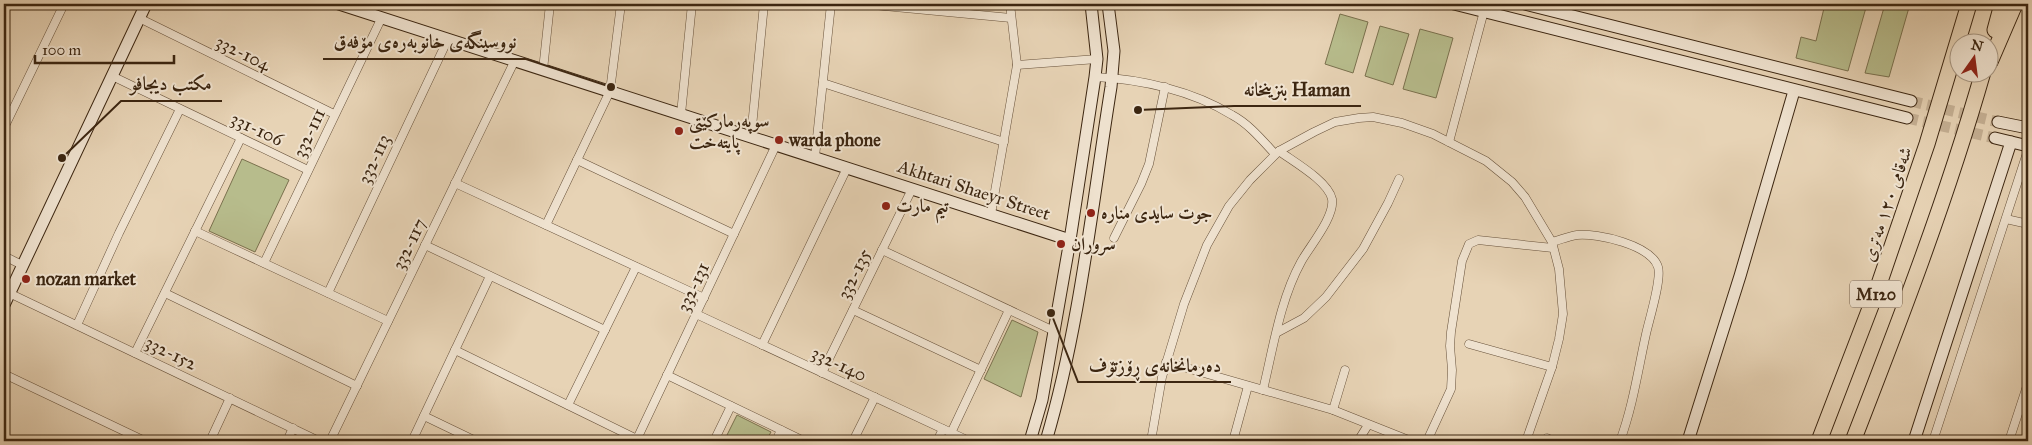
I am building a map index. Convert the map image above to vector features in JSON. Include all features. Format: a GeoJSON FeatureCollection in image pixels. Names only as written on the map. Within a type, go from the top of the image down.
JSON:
{"type":"FeatureCollection","features":[{"type":"Feature","properties":{"kind":"highway"},"geometry":{"type":"LineString","coordinates":[[1945,89],[1958,4]]}},
{"type":"Feature","properties":{"kind":"highway","name":"شەقامی ١٢٠ مەتری"},"geometry":{"type":"LineString","coordinates":[[1819,441],[1878,290],[1945,89],[1969,4]]}},
{"type":"Feature","properties":{"kind":"highway"},"geometry":{"type":"LineString","coordinates":[[1995,32],[2002,4]]}},
{"type":"Feature","properties":{"kind":"highway"},"geometry":{"type":"LineString","coordinates":[[2000,39],[2015,4]]}},
{"type":"Feature","properties":{"kind":"highway","name":"M120"},"geometry":{"type":"LineString","coordinates":[[1853,441],[1924,254],[1980,82]]}},
{"type":"Feature","properties":{"kind":"street"},"geometry":{"type":"LineString","coordinates":[[4,128],[64,4]]}},
{"type":"Feature","properties":{"kind":"street"},"geometry":{"type":"LineString","coordinates":[[4,305],[146,4]]}},
{"type":"Feature","properties":{"kind":"street"},"geometry":{"type":"LineString","coordinates":[[543,70],[550,4]]}},
{"type":"Feature","properties":{"kind":"street"},"geometry":{"type":"LineString","coordinates":[[546,225],[610,91],[621,4]]}},
{"type":"Feature","properties":{"kind":"street"},"geometry":{"type":"LineString","coordinates":[[681,114],[692,4]]}},
{"type":"Feature","properties":{"kind":"street"},"geometry":{"type":"LineString","coordinates":[[751,137],[764,4]]}},
{"type":"Feature","properties":{"kind":"street"},"geometry":{"type":"LineString","coordinates":[[815,157],[831,4]]}},
{"type":"Feature","properties":{"kind":"street"},"geometry":{"type":"LineString","coordinates":[[863,4],[1011,18]]}},
{"type":"Feature","properties":{"kind":"street"},"geometry":{"type":"LineString","coordinates":[[991,214],[1017,65],[1010,4]]}},
{"type":"Feature","properties":{"kind":"street"},"geometry":{"type":"LineString","coordinates":[[1030,441],[1042,400],[1070,240],[1095,77],[1097,59],[1090,4]]}},
{"type":"Feature","properties":{"kind":"street"},"geometry":{"type":"LineString","coordinates":[[1046,441],[1060,392],[1073,332],[1112,78],[1114,52],[1108,4]]}},
{"type":"Feature","properties":{"kind":"street"},"geometry":{"type":"LineString","coordinates":[[1454,4],[1667,56],[1794,91],[1907,118]]}},
{"type":"Feature","properties":{"kind":"street"},"geometry":{"type":"LineString","coordinates":[[1526,4],[1911,101]]}},
{"type":"Feature","properties":{"kind":"street","name":"Akhtari Shaeyr Street"},"geometry":{"type":"LineString","coordinates":[[346,5],[1070,240]]}},
{"type":"Feature","properties":{"kind":"street"},"geometry":{"type":"LineString","coordinates":[[1449,142],[1484,11]]}},
{"type":"Feature","properties":{"kind":"street","name":"332-104"},"geometry":{"type":"LineString","coordinates":[[140,18],[334,114]]}},
{"type":"Feature","properties":{"kind":"street","name":"332-111"},"geometry":{"type":"LineString","coordinates":[[264,263],[334,114],[382,18]]}},
{"type":"Feature","properties":{"kind":"street","name":"332-113"},"geometry":{"type":"LineString","coordinates":[[328,293],[448,39]]}},
{"type":"Feature","properties":{"kind":"street"},"geometry":{"type":"LineString","coordinates":[[1017,65],[1097,59]]}},
{"type":"Feature","properties":{"kind":"street","name":"332-117"},"geometry":{"type":"LineString","coordinates":[[330,441],[514,60]]}},
{"type":"Feature","properties":{"kind":"street","name":"331-106"},"geometry":{"type":"LineString","coordinates":[[112,76],[308,170]]}},
{"type":"Feature","properties":{"kind":"street"},"geometry":{"type":"LineString","coordinates":[[1095,77],[1143,82],[1165,88],[1195,98],[1233,115],[1277,152],[1328,188],[1332,200],[1327,221],[1313,240],[1290,284],[1263,390]]}},
{"type":"Feature","properties":{"kind":"street"},"geometry":{"type":"LineString","coordinates":[[823,83],[1004,142]]}},
{"type":"Feature","properties":{"kind":"street"},"geometry":{"type":"LineString","coordinates":[[1114,238],[1149,164],[1165,88]]}},
{"type":"Feature","properties":{"kind":"street"},"geometry":{"type":"LineString","coordinates":[[1688,441],[1740,276],[1794,91]]}},
{"type":"Feature","properties":{"kind":"street"},"geometry":{"type":"LineString","coordinates":[[77,325],[119,233],[180,109]]}},
{"type":"Feature","properties":{"kind":"street"},"geometry":{"type":"LineString","coordinates":[[1151,441],[1157,400],[1166,362],[1184,304],[1212,234],[1229,206],[1277,152],[1327,126],[1359,118],[1382,118],[1402,123],[1449,142],[1486,161],[1512,182],[1536,214],[1552,245],[1559,269],[1563,314],[1560,338],[1552,367],[1526,441]]}},
{"type":"Feature","properties":{"kind":"street"},"geometry":{"type":"LineString","coordinates":[[1998,122],[2028,128]]}},
{"type":"Feature","properties":{"kind":"street"},"geometry":{"type":"LineString","coordinates":[[135,353],[241,138]]}},
{"type":"Feature","properties":{"kind":"street"},"geometry":{"type":"LineString","coordinates":[[1995,138],[2028,146]]}},
{"type":"Feature","properties":{"kind":"street"},"geometry":{"type":"LineString","coordinates":[[1914,441],[2010,142]]}},
{"type":"Feature","properties":{"kind":"street","name":"332-131"},"geometry":{"type":"LineString","coordinates":[[637,440],[776,145]]}},
{"type":"Feature","properties":{"kind":"street"},"geometry":{"type":"LineString","coordinates":[[1933,441],[2028,150]]}},
{"type":"Feature","properties":{"kind":"street"},"geometry":{"type":"LineString","coordinates":[[577,160],[734,234]]}},
{"type":"Feature","properties":{"kind":"street"},"geometry":{"type":"LineString","coordinates":[[762,345],[847,168]]}},
{"type":"Feature","properties":{"kind":"street"},"geometry":{"type":"LineString","coordinates":[[1278,332],[1304,318],[1326,297],[1363,249],[1399,179]]}},
{"type":"Feature","properties":{"kind":"street"},"geometry":{"type":"LineString","coordinates":[[455,183],[704,298]]}},
{"type":"Feature","properties":{"kind":"street","name":"332-135"},"geometry":{"type":"LineString","coordinates":[[822,373],[912,189]]}},
{"type":"Feature","properties":{"kind":"street"},"geometry":{"type":"LineString","coordinates":[[2006,219],[2028,224]]}},
{"type":"Feature","properties":{"kind":"street"},"geometry":{"type":"LineString","coordinates":[[195,231],[388,321]]}},
{"type":"Feature","properties":{"kind":"street"},"geometry":{"type":"LineString","coordinates":[[1427,441],[1451,389],[1450,339],[1456,289],[1462,261],[1469,244],[1478,240],[1552,245],[1578,235],[1607,238],[1649,253],[1659,268],[1635,394],[1620,441]]}},
{"type":"Feature","properties":{"kind":"street"},"geometry":{"type":"LineString","coordinates":[[425,245],[605,330]]}},
{"type":"Feature","properties":{"kind":"street"},"geometry":{"type":"LineString","coordinates":[[882,250],[1054,331]]}},
{"type":"Feature","properties":{"kind":"street"},"geometry":{"type":"LineString","coordinates":[[4,256],[22,264]]}},
{"type":"Feature","properties":{"kind":"street"},"geometry":{"type":"LineString","coordinates":[[568,405],[636,267]]}},
{"type":"Feature","properties":{"kind":"street"},"geometry":{"type":"LineString","coordinates":[[412,441],[490,276]]}},
{"type":"Feature","properties":{"kind":"street","name":"332-152"},"geometry":{"type":"LineString","coordinates":[[9,293],[319,441]]}},
{"type":"Feature","properties":{"kind":"street"},"geometry":{"type":"LineString","coordinates":[[165,293],[357,386]]}},
{"type":"Feature","properties":{"kind":"street"},"geometry":{"type":"LineString","coordinates":[[853,310],[981,370]]}},
{"type":"Feature","properties":{"kind":"street"},"geometry":{"type":"LineString","coordinates":[[937,441],[947,431],[981,370],[1009,310]]}},
{"type":"Feature","properties":{"kind":"street","name":"332-140"},"geometry":{"type":"LineString","coordinates":[[696,314],[969,441]]}},
{"type":"Feature","properties":{"kind":"street"},"geometry":{"type":"LineString","coordinates":[[1469,344],[1552,367]]}},
{"type":"Feature","properties":{"kind":"street"},"geometry":{"type":"LineString","coordinates":[[455,350],[637,440]]}},
{"type":"Feature","properties":{"kind":"street"},"geometry":{"type":"LineString","coordinates":[[1166,362],[1333,410],[1411,441]]}},
{"type":"Feature","properties":{"kind":"street"},"geometry":{"type":"LineString","coordinates":[[1333,410],[1345,370]]}},
{"type":"Feature","properties":{"kind":"street"},"geometry":{"type":"LineString","coordinates":[[4,374],[145,441]]}},
{"type":"Feature","properties":{"kind":"street"},"geometry":{"type":"LineString","coordinates":[[668,375],[804,441]]}},
{"type":"Feature","properties":{"kind":"street"},"geometry":{"type":"LineString","coordinates":[[2009,441],[2028,384]]}},
{"type":"Feature","properties":{"kind":"street"},"geometry":{"type":"LineString","coordinates":[[1233,441],[1248,386]]}},
{"type":"Feature","properties":{"kind":"street"},"geometry":{"type":"LineString","coordinates":[[853,441],[875,397]]}},
{"type":"Feature","properties":{"kind":"street"},"geometry":{"type":"LineString","coordinates":[[210,441],[230,398]]}},
{"type":"Feature","properties":{"kind":"street"},"geometry":{"type":"LineString","coordinates":[[714,441],[731,406]]}},
{"type":"Feature","properties":{"kind":"street"},"geometry":{"type":"LineString","coordinates":[[424,416],[476,441]]}},
{"type":"Feature","properties":{"kind":"street"},"geometry":{"type":"LineString","coordinates":[[1358,441],[1368,425]]}},
{"type":"Feature","properties":{"kind":"street"},"geometry":{"type":"LineString","coordinates":[[287,441],[293,428]]}},
{"type":"Feature","properties":{"kind":"street"},"geometry":{"type":"LineString","coordinates":[[776,441],[781,430]]}},
{"type":"Feature","properties":{"kind":"green space"},"geometry":{"type":"Polygon","coordinates":[[[1825,4],[1867,4],[1848,71],[1796,58],[1801,37],[1816,41],[1825,4]]]}},
{"type":"Feature","properties":{"kind":"green space"},"geometry":{"type":"Polygon","coordinates":[[[1885,4],[1910,4],[1889,77],[1865,73],[1885,4]]]}},
{"type":"Feature","properties":{"kind":"green space"},"geometry":{"type":"Polygon","coordinates":[[[1340,14],[1368,22],[1353,73],[1325,64],[1340,14]]]}},
{"type":"Feature","properties":{"kind":"green space"},"geometry":{"type":"Polygon","coordinates":[[[1380,26],[1409,34],[1393,85],[1365,76],[1380,26]]]}},
{"type":"Feature","properties":{"kind":"green space"},"geometry":{"type":"Polygon","coordinates":[[[1420,29],[1453,38],[1436,98],[1403,89],[1420,29]]]}},
{"type":"Feature","properties":{"kind":"green space"},"geometry":{"type":"Polygon","coordinates":[[[242,159],[289,180],[255,252],[209,231],[242,159]]]}},
{"type":"Feature","properties":{"kind":"green space"},"geometry":{"type":"Polygon","coordinates":[[[1012,320],[1038,332],[1021,397],[984,379],[1012,320]]]}},
{"type":"Feature","properties":{"kind":"green space"},"geometry":{"type":"Polygon","coordinates":[[[737,415],[771,432],[766,441],[724,441],[737,415]]]}},
{"type":"Feature","properties":{"kind":"tunnel"},"geometry":{"type":"LineString","coordinates":[[1911,101],[1998,122]]}},
{"type":"Feature","properties":{"kind":"tunnel"},"geometry":{"type":"LineString","coordinates":[[1907,118],[1995,138]]}},
{"type":"Feature","properties":{"kind":"place","name":"نووسینگەی خانوبەرەی مۆفەق"},"geometry":{"type":"Point","coordinates":[611,87]}},
{"type":"Feature","properties":{"kind":"place","name":"بنزینخانە Haman"},"geometry":{"type":"Point","coordinates":[1138,110]}},
{"type":"Feature","properties":{"kind":"place","name":"سوپەرمارکێتی پایتەخت"},"geometry":{"type":"Point","coordinates":[679,131]}},
{"type":"Feature","properties":{"kind":"place","name":"warda phone"},"geometry":{"type":"Point","coordinates":[779,140]}},
{"type":"Feature","properties":{"kind":"place","name":"مكتب ديجافو"},"geometry":{"type":"Point","coordinates":[62,158]}},
{"type":"Feature","properties":{"kind":"place","name":"تيم مارت"},"geometry":{"type":"Point","coordinates":[886,206]}},
{"type":"Feature","properties":{"kind":"place","name":"جوت سايدى مناره"},"geometry":{"type":"Point","coordinates":[1091,213]}},
{"type":"Feature","properties":{"kind":"place","name":"سروران"},"geometry":{"type":"Point","coordinates":[1061,244]}},
{"type":"Feature","properties":{"kind":"place","name":"nozan market"},"geometry":{"type":"Point","coordinates":[26,279]}},
{"type":"Feature","properties":{"kind":"place","name":"دەرمانخانەی ڕۆزتۆف"},"geometry":{"type":"Point","coordinates":[1051,313]}}]}
